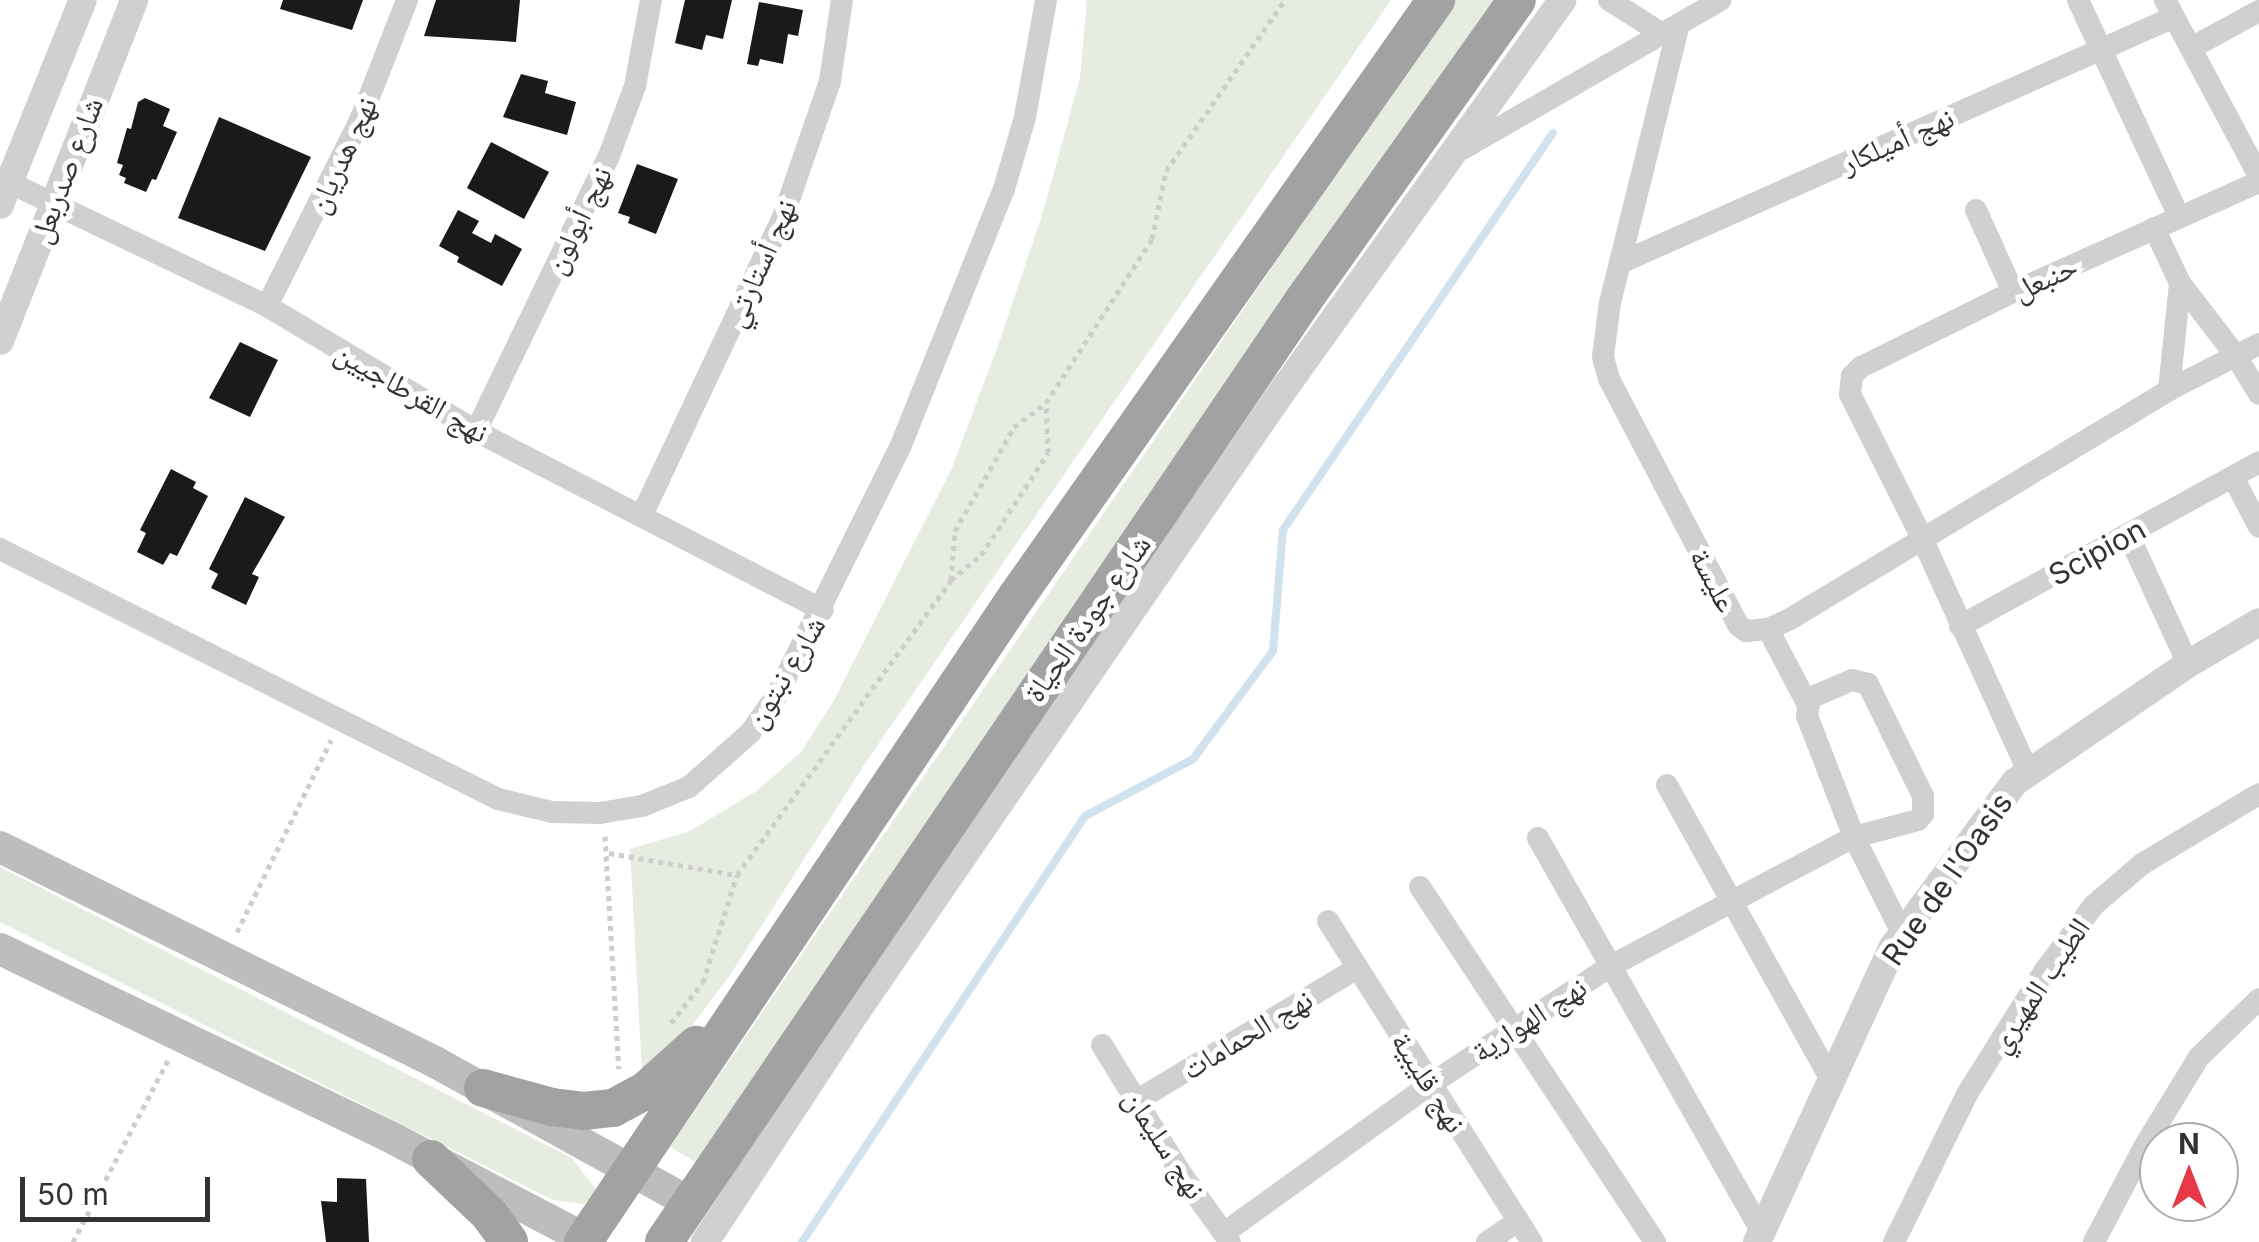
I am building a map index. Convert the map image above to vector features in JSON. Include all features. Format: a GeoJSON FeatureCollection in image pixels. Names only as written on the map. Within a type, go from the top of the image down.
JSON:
{"type":"FeatureCollection","features":[{"type":"Feature","properties":{"kind":"highway"},"geometry":{"type":"LineString","coordinates":[[586,1241],[744,998],[1078,507],[1436,0]]}},
{"type":"Feature","properties":{"kind":"highway","name":"شارع جودة الحياة"},"geometry":{"type":"LineString","coordinates":[[664,1242],[1303,301],[1517,0]]}},
{"type":"Feature","properties":{"kind":"highway"},"geometry":{"type":"LineString","coordinates":[[483,1088],[584,1112],[613,1108],[670,1070],[744,998]]}},
{"type":"Feature","properties":{"kind":"highway"},"geometry":{"type":"LineString","coordinates":[[432,1159],[489,1214],[509,1242]]}},
{"type":"Feature","properties":{"kind":"main road"},"geometry":{"type":"LineString","coordinates":[[0,847],[483,1088],[689,1202]]}},
{"type":"Feature","properties":{"kind":"main road"},"geometry":{"type":"LineString","coordinates":[[0,949],[432,1159],[586,1241]]}},
{"type":"Feature","properties":{"kind":"street","name":"شارع صدربعل"},"geometry":{"type":"LineString","coordinates":[[3,188],[83,0]]}},
{"type":"Feature","properties":{"kind":"street","name":"شارع صدربعل"},"geometry":{"type":"LineString","coordinates":[[0,341],[134,0]]}},
{"type":"Feature","properties":{"kind":"street","name":"نهج هدريان"},"geometry":{"type":"LineString","coordinates":[[267,306],[361,118],[407,0]]}},
{"type":"Feature","properties":{"kind":"street","name":"نهج أبولون"},"geometry":{"type":"LineString","coordinates":[[476,431],[609,156],[635,86],[652,0]]}},
{"type":"Feature","properties":{"kind":"street","name":"نهج أستارتي"},"geometry":{"type":"LineString","coordinates":[[642,513],[782,217],[830,81],[842,0]]}},
{"type":"Feature","properties":{"kind":"street","name":"شارع نبتون"},"geometry":{"type":"LineString","coordinates":[[0,550],[498,799],[552,812],[600,813],[642,806],[689,787],[750,733],[777,695],[823,610],[901,445],[1004,189],[1029,101],[1046,0]]}},
{"type":"Feature","properties":{"kind":"street"},"geometry":{"type":"LineString","coordinates":[[705,1242],[846,1027],[1269,412],[1459,151],[1563,0]]}},
{"type":"Feature","properties":{"kind":"street"},"geometry":{"type":"LineString","coordinates":[[1609,0],[1670,29]]}},
{"type":"Feature","properties":{"kind":"street"},"geometry":{"type":"LineString","coordinates":[[1459,151],[1721,0]]}},
{"type":"Feature","properties":{"kind":"street"},"geometry":{"type":"LineString","coordinates":[[2078,0],[2180,217]]}},
{"type":"Feature","properties":{"kind":"street"},"geometry":{"type":"LineString","coordinates":[[2170,8],[2253,148],[2259,179]]}},
{"type":"Feature","properties":{"kind":"street","name":"نهج أميلكار"},"geometry":{"type":"LineString","coordinates":[[1620,263],[2101,49],[2170,8]]}},
{"type":"Feature","properties":{"kind":"street"},"geometry":{"type":"LineString","coordinates":[[2191,48],[2259,11]]}},
{"type":"Feature","properties":{"kind":"street","name":"عليسة"},"geometry":{"type":"LineString","coordinates":[[1670,29],[1604,332],[1609,379],[1738,626],[1746,631],[1768,629],[2169,390],[2259,344]]}},
{"type":"Feature","properties":{"kind":"street","name":"حنبعل"},"geometry":{"type":"LineString","coordinates":[[1922,538],[1850,394],[1852,376],[1861,367],[2013,292],[2259,179]]}},
{"type":"Feature","properties":{"kind":"street","name":"نهج القرطاجيين"},"geometry":{"type":"LineString","coordinates":[[3,188],[53,204],[267,306],[476,431],[642,513],[823,610]]}},
{"type":"Feature","properties":{"kind":"street"},"geometry":{"type":"LineString","coordinates":[[1976,210],[2013,292]]}},
{"type":"Feature","properties":{"kind":"street"},"geometry":{"type":"LineString","coordinates":[[2154,228],[2180,284],[2236,356],[2259,394]]}},
{"type":"Feature","properties":{"kind":"street"},"geometry":{"type":"LineString","coordinates":[[2169,390],[2180,284]]}},
{"type":"Feature","properties":{"kind":"street","name":"Scipion"},"geometry":{"type":"LineString","coordinates":[[1960,626],[2259,462]]}},
{"type":"Feature","properties":{"kind":"street"},"geometry":{"type":"LineString","coordinates":[[2233,477],[2259,527]]}},
{"type":"Feature","properties":{"kind":"street"},"geometry":{"type":"LineString","coordinates":[[2128,534],[2188,664]]}},
{"type":"Feature","properties":{"kind":"street"},"geometry":{"type":"LineString","coordinates":[[1922,538],[2028,771]]}},
{"type":"Feature","properties":{"kind":"street","name":"Rue de l'Oasis"},"geometry":{"type":"LineString","coordinates":[[1759,1237],[1902,933],[2028,771],[2188,664],[2259,622]]}},
{"type":"Feature","properties":{"kind":"street"},"geometry":{"type":"LineString","coordinates":[[1768,629],[1807,704],[1806,716],[1854,837],[1902,933]]}},
{"type":"Feature","properties":{"kind":"street","name":"نهج الهوارية"},"geometry":{"type":"LineString","coordinates":[[1227,1237],[1429,1085],[1610,966],[1854,837],[1918,820],[1923,814],[1923,796],[1862,680],[1852,680],[1807,704]]}},
{"type":"Feature","properties":{"kind":"street"},"geometry":{"type":"LineString","coordinates":[[1667,785],[1831,1080]]}},
{"type":"Feature","properties":{"kind":"street","name":"الطيب المهيري"},"geometry":{"type":"LineString","coordinates":[[1894,1242],[1967,1094],[2044,970],[2094,905],[2142,864],[2259,794]]}},
{"type":"Feature","properties":{"kind":"street"},"geometry":{"type":"LineString","coordinates":[[1538,838],[1759,1237]]}},
{"type":"Feature","properties":{"kind":"street"},"geometry":{"type":"LineString","coordinates":[[1420,887],[1511,1031],[1655,1242]]}},
{"type":"Feature","properties":{"kind":"street","name":"نهج قليبية"},"geometry":{"type":"LineString","coordinates":[[1328,921],[1532,1242]]}},
{"type":"Feature","properties":{"kind":"street","name":"نهج الحمامات"},"geometry":{"type":"LineString","coordinates":[[1136,1101],[1358,968]]}},
{"type":"Feature","properties":{"kind":"street"},"geometry":{"type":"LineString","coordinates":[[2094,1242],[2144,1146],[2198,1057],[2259,998]]}},
{"type":"Feature","properties":{"kind":"street","name":"نهج سليمان"},"geometry":{"type":"LineString","coordinates":[[1102,1045],[1227,1237]]}},
{"type":"Feature","properties":{"kind":"street"},"geometry":{"type":"LineString","coordinates":[[1488,1242],[1518,1221]]}},
{"type":"Feature","properties":{"kind":"path"},"geometry":{"type":"LineString","coordinates":[[951,580],[955,531],[1014,427],[1046,403],[1152,240],[1166,171],[1286,0]]}},
{"type":"Feature","properties":{"kind":"path"},"geometry":{"type":"LineString","coordinates":[[668,1028],[703,982],[737,874],[951,580],[981,556],[1048,453],[1046,403]]}},
{"type":"Feature","properties":{"kind":"path"},"geometry":{"type":"LineString","coordinates":[[225,958],[341,720]]}},
{"type":"Feature","properties":{"kind":"path"},"geometry":{"type":"LineString","coordinates":[[600,813],[609,853],[620,1089],[613,1108]]}},
{"type":"Feature","properties":{"kind":"path"},"geometry":{"type":"LineString","coordinates":[[609,853],[737,874]]}},
{"type":"Feature","properties":{"kind":"path"},"geometry":{"type":"LineString","coordinates":[[73,1242],[180,1036]]}},
{"type":"Feature","properties":{"kind":"shaded area"},"geometry":{"type":"Polygon","coordinates":[[[1087,0],[1391,0],[868,759],[732,972],[671,1054],[642,1073],[630,849],[690,831],[758,790],[801,752],[833,702],[952,468],[999,343],[1043,212],[1080,78],[1087,0]]]}},
{"type":"Feature","properties":{"kind":"shaded area"},"geometry":{"type":"Polygon","coordinates":[[[1455,0],[1503,0],[707,1169],[670,1147],[1455,0]]]}},
{"type":"Feature","properties":{"kind":"shaded area"},"geometry":{"type":"Polygon","coordinates":[[[0,867],[572,1158],[598,1192],[584,1204],[553,1200],[0,922],[0,867]]]}},
{"type":"Feature","properties":{"kind":"building"},"geometry":{"type":"Polygon","coordinates":[[[283,0],[363,0],[352,30],[280,9],[283,0]]]}},
{"type":"Feature","properties":{"kind":"building"},"geometry":{"type":"Polygon","coordinates":[[[436,0],[520,0],[516,42],[424,36],[436,0]]]}},
{"type":"Feature","properties":{"kind":"building"},"geometry":{"type":"Polygon","coordinates":[[[685,0],[732,0],[723,39],[706,35],[702,50],[675,43],[685,0]]]}},
{"type":"Feature","properties":{"kind":"building"},"geometry":{"type":"Polygon","coordinates":[[[759,2],[803,10],[798,36],[788,34],[783,64],[760,59],[758,66],[747,64],[759,2]]]}},
{"type":"Feature","properties":{"kind":"building"},"geometry":{"type":"Polygon","coordinates":[[[521,74],[548,81],[545,93],[576,102],[567,135],[503,117],[521,74]]]}},
{"type":"Feature","properties":{"kind":"building"},"geometry":{"type":"Polygon","coordinates":[[[145,98],[170,109],[163,126],[177,132],[156,180],[152,179],[146,192],[124,183],[126,178],[119,175],[123,165],[117,163],[138,102],[145,98]]]}},
{"type":"Feature","properties":{"kind":"building"},"geometry":{"type":"Polygon","coordinates":[[[219,117],[311,157],[265,251],[178,218],[219,117]]]}},
{"type":"Feature","properties":{"kind":"building"},"geometry":{"type":"Polygon","coordinates":[[[491,142],[549,172],[524,219],[467,188],[491,142]]]}},
{"type":"Feature","properties":{"kind":"building"},"geometry":{"type":"Polygon","coordinates":[[[637,164],[678,179],[656,234],[628,223],[630,217],[618,213],[637,164]]]}},
{"type":"Feature","properties":{"kind":"building"},"geometry":{"type":"Polygon","coordinates":[[[458,210],[479,221],[472,233],[491,243],[495,234],[522,249],[502,286],[457,262],[459,257],[439,246],[458,210]]]}},
{"type":"Feature","properties":{"kind":"building"},"geometry":{"type":"Polygon","coordinates":[[[240,342],[278,360],[250,417],[209,398],[240,342]]]}},
{"type":"Feature","properties":{"kind":"building"},"geometry":{"type":"Polygon","coordinates":[[[171,469],[196,482],[193,488],[208,496],[177,556],[170,553],[163,565],[137,552],[146,533],[140,530],[171,469]]]}},
{"type":"Feature","properties":{"kind":"building"},"geometry":{"type":"Polygon","coordinates":[[[245,497],[285,517],[252,574],[259,577],[246,605],[211,588],[218,574],[209,569],[245,497]]]}},
{"type":"Feature","properties":{"kind":"building"},"geometry":{"type":"Polygon","coordinates":[[[337,1178],[366,1179],[369,1242],[326,1242],[321,1201],[337,1202],[337,1178]]]}},
{"type":"Feature","properties":{"kind":"waterway"},"geometry":{"type":"LineString","coordinates":[[802,1242],[1085,816],[1193,759],[1273,651],[1283,530],[1553,133]]}}]}
